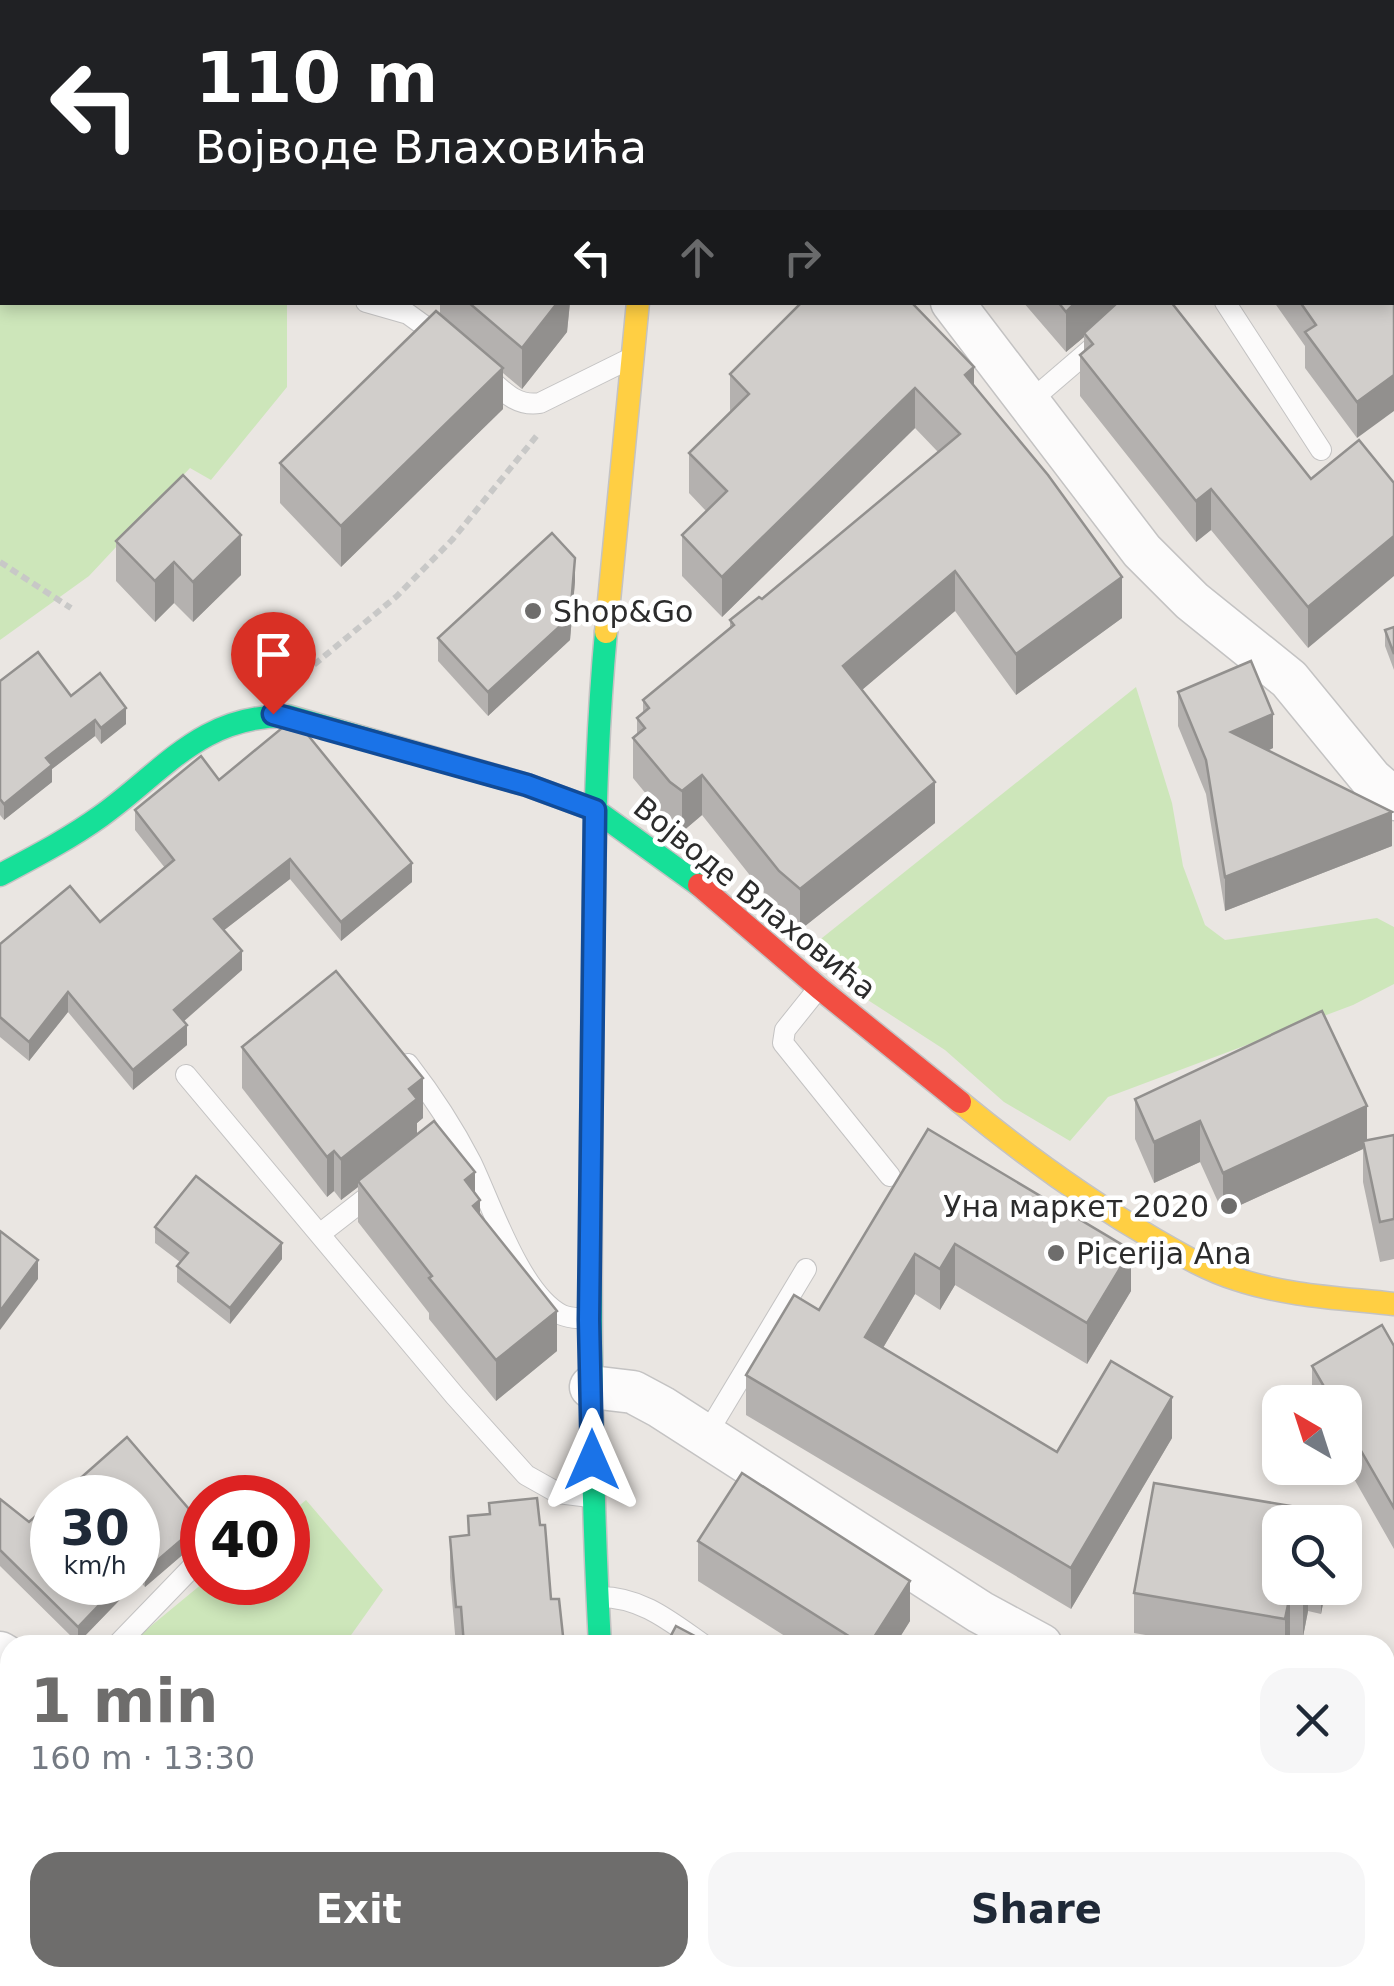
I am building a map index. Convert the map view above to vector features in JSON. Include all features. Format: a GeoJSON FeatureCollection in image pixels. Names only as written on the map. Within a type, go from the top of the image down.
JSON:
{"type":"FeatureCollection","features":[{"type":"Feature","properties":{"kind":"street"},"geometry":{"type":"LineString","coordinates":[[599,1635],[589,1320],[595,810],[598,720],[638,305]]}},
{"type":"Feature","properties":{"kind":"street"},"geometry":{"type":"LineString","coordinates":[[954,305],[1142,551],[1192,601],[1289,679],[1371,779],[1394,799]]}},
{"type":"Feature","properties":{"kind":"street","name":"Војводе Влаховића"},"geometry":{"type":"LineString","coordinates":[[0,875],[102,815],[213,730],[253,715],[288,716],[527,785],[595,810],[680,869],[818,988],[1056,1179],[1175,1251],[1253,1284],[1294,1294],[1394,1304]]}},
{"type":"Feature","properties":{"kind":"street"},"geometry":{"type":"LineString","coordinates":[[592,1386],[633,1392],[1022,1635]]}},
{"type":"Feature","properties":{"kind":"lane"},"geometry":{"type":"LineString","coordinates":[[376,305],[408,314],[515,401],[527,406],[632,358]]}},
{"type":"Feature","properties":{"kind":"lane"},"geometry":{"type":"LineString","coordinates":[[1228,305],[1321,450]]}},
{"type":"Feature","properties":{"kind":"lane"},"geometry":{"type":"LineString","coordinates":[[1028,404],[1116,328]]}},
{"type":"Feature","properties":{"kind":"lane"},"geometry":{"type":"LineString","coordinates":[[818,988],[785,1030],[783,1043],[890,1176]]}},
{"type":"Feature","properties":{"kind":"lane"},"geometry":{"type":"LineString","coordinates":[[398,1052],[435,1098],[446,1135],[523,1271],[549,1306],[564,1316],[589,1320]]}},
{"type":"Feature","properties":{"kind":"lane"},"geometry":{"type":"LineString","coordinates":[[186,1075],[455,1396],[526,1474],[558,1493],[592,1497]]}},
{"type":"Feature","properties":{"kind":"lane"},"geometry":{"type":"LineString","coordinates":[[321,1233],[394,1175]]}},
{"type":"Feature","properties":{"kind":"lane"},"geometry":{"type":"LineString","coordinates":[[705,1437],[806,1269]]}},
{"type":"Feature","properties":{"kind":"lane"},"geometry":{"type":"LineString","coordinates":[[127,1635],[180,1580]]}},
{"type":"Feature","properties":{"kind":"lane"},"geometry":{"type":"LineString","coordinates":[[597,1597],[644,1604],[689,1635]]}},
{"type":"Feature","properties":{"kind":"path"},"geometry":{"type":"LineString","coordinates":[[253,715],[398,596],[452,540],[542,430],[560,394]]}},
{"type":"Feature","properties":{"kind":"path"},"geometry":{"type":"LineString","coordinates":[[0,562],[72,608]]}},
{"type":"Feature","properties":{"kind":"green space"},"geometry":{"type":"Polygon","coordinates":[[[0,305],[287,305],[287,387],[211,480],[190,468],[89,576],[0,640],[0,305]]]}},
{"type":"Feature","properties":{"kind":"green space"},"geometry":{"type":"Polygon","coordinates":[[[1136,687],[1172,803],[1183,866],[1205,925],[1225,940],[1377,918],[1394,927],[1394,984],[1353,1005],[1108,1097],[1070,1141],[1004,1102],[945,1050],[840,982],[807,950],[1136,687]]]}},
{"type":"Feature","properties":{"kind":"green space"},"geometry":{"type":"Polygon","coordinates":[[[310,1505],[383,1590],[351,1635],[140,1635],[180,1602],[310,1605],[310,1505]]]}},
{"type":"Feature","properties":{"kind":"building"},"geometry":{"type":"Polygon","coordinates":[[[472,305],[556,305],[522,348],[472,305]]]}},
{"type":"Feature","properties":{"kind":"building"},"geometry":{"type":"Polygon","coordinates":[[[799,305],[914,305],[974,367],[965,375],[1048,475],[1122,577],[1016,654],[955,571],[843,666],[935,782],[800,889],[779,871],[702,775],[682,791],[633,738],[645,728],[637,718],[649,708],[643,700],[734,625],[730,620],[759,597],[762,599],[960,434],[915,388],[722,577],[682,535],[727,491],[689,453],[749,394],[730,374],[799,305]]]}},
{"type":"Feature","properties":{"kind":"building"},"geometry":{"type":"Polygon","coordinates":[[[1115,305],[1173,305],[1311,479],[1359,440],[1394,483],[1394,536],[1308,607],[1211,489],[1196,501],[1080,355],[1093,344],[1084,333],[1115,305]]]}},
{"type":"Feature","properties":{"kind":"building"},"geometry":{"type":"Polygon","coordinates":[[[1302,305],[1394,305],[1394,375],[1357,402],[1305,332],[1316,325],[1302,305]]]}},
{"type":"Feature","properties":{"kind":"building"},"geometry":{"type":"Polygon","coordinates":[[[436,311],[503,368],[341,526],[280,463],[436,311]]]}},
{"type":"Feature","properties":{"kind":"building"},"geometry":{"type":"Polygon","coordinates":[[[183,475],[241,535],[193,582],[174,562],[155,581],[116,541],[183,475]]]}},
{"type":"Feature","properties":{"kind":"building","name":"Shop&Go"},"geometry":{"type":"Polygon","coordinates":[[[552,533],[575,558],[570,617],[488,692],[438,638],[552,533]]]}},
{"type":"Feature","properties":{"kind":"building"},"geometry":{"type":"Polygon","coordinates":[[[1394,627],[1394,654],[1385,630],[1394,627]]]}},
{"type":"Feature","properties":{"kind":"building"},"geometry":{"type":"Polygon","coordinates":[[[38,652],[71,696],[100,673],[126,708],[101,728],[95,720],[46,758],[52,765],[4,804],[0,799],[0,681],[38,652]]]}},
{"type":"Feature","properties":{"kind":"building"},"geometry":{"type":"Polygon","coordinates":[[[1251,661],[1273,714],[1231,732],[1392,812],[1225,877],[1206,760],[1178,692],[1251,661]]]}},
{"type":"Feature","properties":{"kind":"building"},"geometry":{"type":"Polygon","coordinates":[[[282,728],[307,734],[412,863],[341,922],[290,859],[214,919],[242,951],[174,1010],[187,1025],[133,1070],[68,992],[29,1042],[0,1017],[0,944],[70,886],[100,922],[174,860],[135,810],[201,756],[219,780],[282,728]]]}},
{"type":"Feature","properties":{"kind":"building"},"geometry":{"type":"Polygon","coordinates":[[[336,971],[423,1078],[409,1089],[417,1099],[341,1159],[334,1151],[327,1157],[242,1047],[336,971]]]}},
{"type":"Feature","properties":{"kind":"building"},"geometry":{"type":"Polygon","coordinates":[[[1322,1011],[1367,1106],[1223,1173],[1200,1121],[1154,1142],[1135,1099],[1322,1011]]]}},
{"type":"Feature","properties":{"kind":"building"},"geometry":{"type":"Polygon","coordinates":[[[434,1121],[475,1172],[465,1180],[480,1200],[473,1206],[557,1311],[496,1360],[358,1181],[434,1121]]]}},
{"type":"Feature","properties":{"kind":"building"},"geometry":{"type":"Polygon","coordinates":[[[928,1129],[1131,1250],[1087,1323],[955,1244],[940,1269],[915,1254],[865,1337],[1057,1452],[1111,1361],[1172,1397],[1071,1568],[746,1375],[794,1295],[819,1310],[928,1129]]]}},
{"type":"Feature","properties":{"kind":"building"},"geometry":{"type":"Polygon","coordinates":[[[1394,1135],[1394,1219],[1380,1222],[1363,1141],[1394,1135]]]}},
{"type":"Feature","properties":{"kind":"building"},"geometry":{"type":"Polygon","coordinates":[[[196,1176],[282,1243],[230,1308],[177,1266],[188,1253],[155,1227],[196,1176]]]}},
{"type":"Feature","properties":{"kind":"building"},"geometry":{"type":"Polygon","coordinates":[[[0,1231],[38,1260],[0,1311],[0,1231]]]}},
{"type":"Feature","properties":{"kind":"building"},"geometry":{"type":"Polygon","coordinates":[[[1382,1325],[1394,1346],[1394,1508],[1362,1452],[1362,1385],[1323,1385],[1312,1366],[1382,1325]]]}},
{"type":"Feature","properties":{"kind":"building"},"geometry":{"type":"Polygon","coordinates":[[[127,1437],[160,1475],[84,1475],[127,1437]]]}},
{"type":"Feature","properties":{"kind":"building"},"geometry":{"type":"Polygon","coordinates":[[[742,1473],[910,1581],[875,1635],[847,1635],[698,1541],[742,1473]]]}},
{"type":"Feature","properties":{"kind":"building"},"geometry":{"type":"Polygon","coordinates":[[[160,1475],[180,1499],[180,1541],[160,1558],[160,1475]]]}},
{"type":"Feature","properties":{"kind":"building"},"geometry":{"type":"Polygon","coordinates":[[[1154,1483],[1285,1505],[1262,1505],[1262,1605],[1288,1605],[1285,1619],[1134,1593],[1154,1483]]]}},
{"type":"Feature","properties":{"kind":"building"},"geometry":{"type":"Polygon","coordinates":[[[537,1498],[540,1525],[545,1525],[551,1599],[559,1599],[563,1635],[463,1635],[461,1607],[456,1607],[450,1537],[469,1535],[468,1516],[490,1514],[489,1503],[537,1498]]]}},
{"type":"Feature","properties":{"kind":"building"},"geometry":{"type":"Polygon","coordinates":[[[0,1499],[30,1521],[30,1580],[0,1550],[0,1499]]]}},
{"type":"Feature","properties":{"kind":"building"},"geometry":{"type":"Polygon","coordinates":[[[56,1605],[99,1605],[78,1627],[56,1605]]]}},
{"type":"Feature","properties":{"kind":"building"},"geometry":{"type":"Polygon","coordinates":[[[676,1626],[693,1635],[671,1635],[676,1626]]]}},
{"type":"Feature","properties":{"kind":"traffic: fast"},"geometry":{"type":"LineString","coordinates":[[599,1635],[592,1421],[591,1197],[595,840],[606,632]]}},
{"type":"Feature","properties":{"kind":"traffic: fast"},"geometry":{"type":"LineString","coordinates":[[0,875],[89,824],[207,735],[258,718],[288,716],[527,785],[595,810],[699,885]]}},
{"type":"Feature","properties":{"kind":"traffic: slow"},"geometry":{"type":"LineString","coordinates":[[606,632],[638,305]]}},
{"type":"Feature","properties":{"kind":"traffic: slow"},"geometry":{"type":"LineString","coordinates":[[960,1102],[1079,1192],[1204,1266],[1275,1289],[1394,1304]]}},
{"type":"Feature","properties":{"kind":"traffic: jam"},"geometry":{"type":"LineString","coordinates":[[699,885],[960,1102]]}},
{"type":"Feature","properties":{"kind":"place","name":"Shop&Go"},"geometry":{"type":"Point","coordinates":[533,611]}},
{"type":"Feature","properties":{"kind":"place","name":"Уна маркет 2020"},"geometry":{"type":"Point","coordinates":[1229,1206]}},
{"type":"Feature","properties":{"kind":"place","name":"Picerija Ana"},"geometry":{"type":"Point","coordinates":[1056,1253]}},
{"type":"Feature","properties":{"kind":"route"},"geometry":{"type":"LineString","coordinates":[[273,714],[527,785],[595,810],[589,1320],[592,1460]]}}]}
